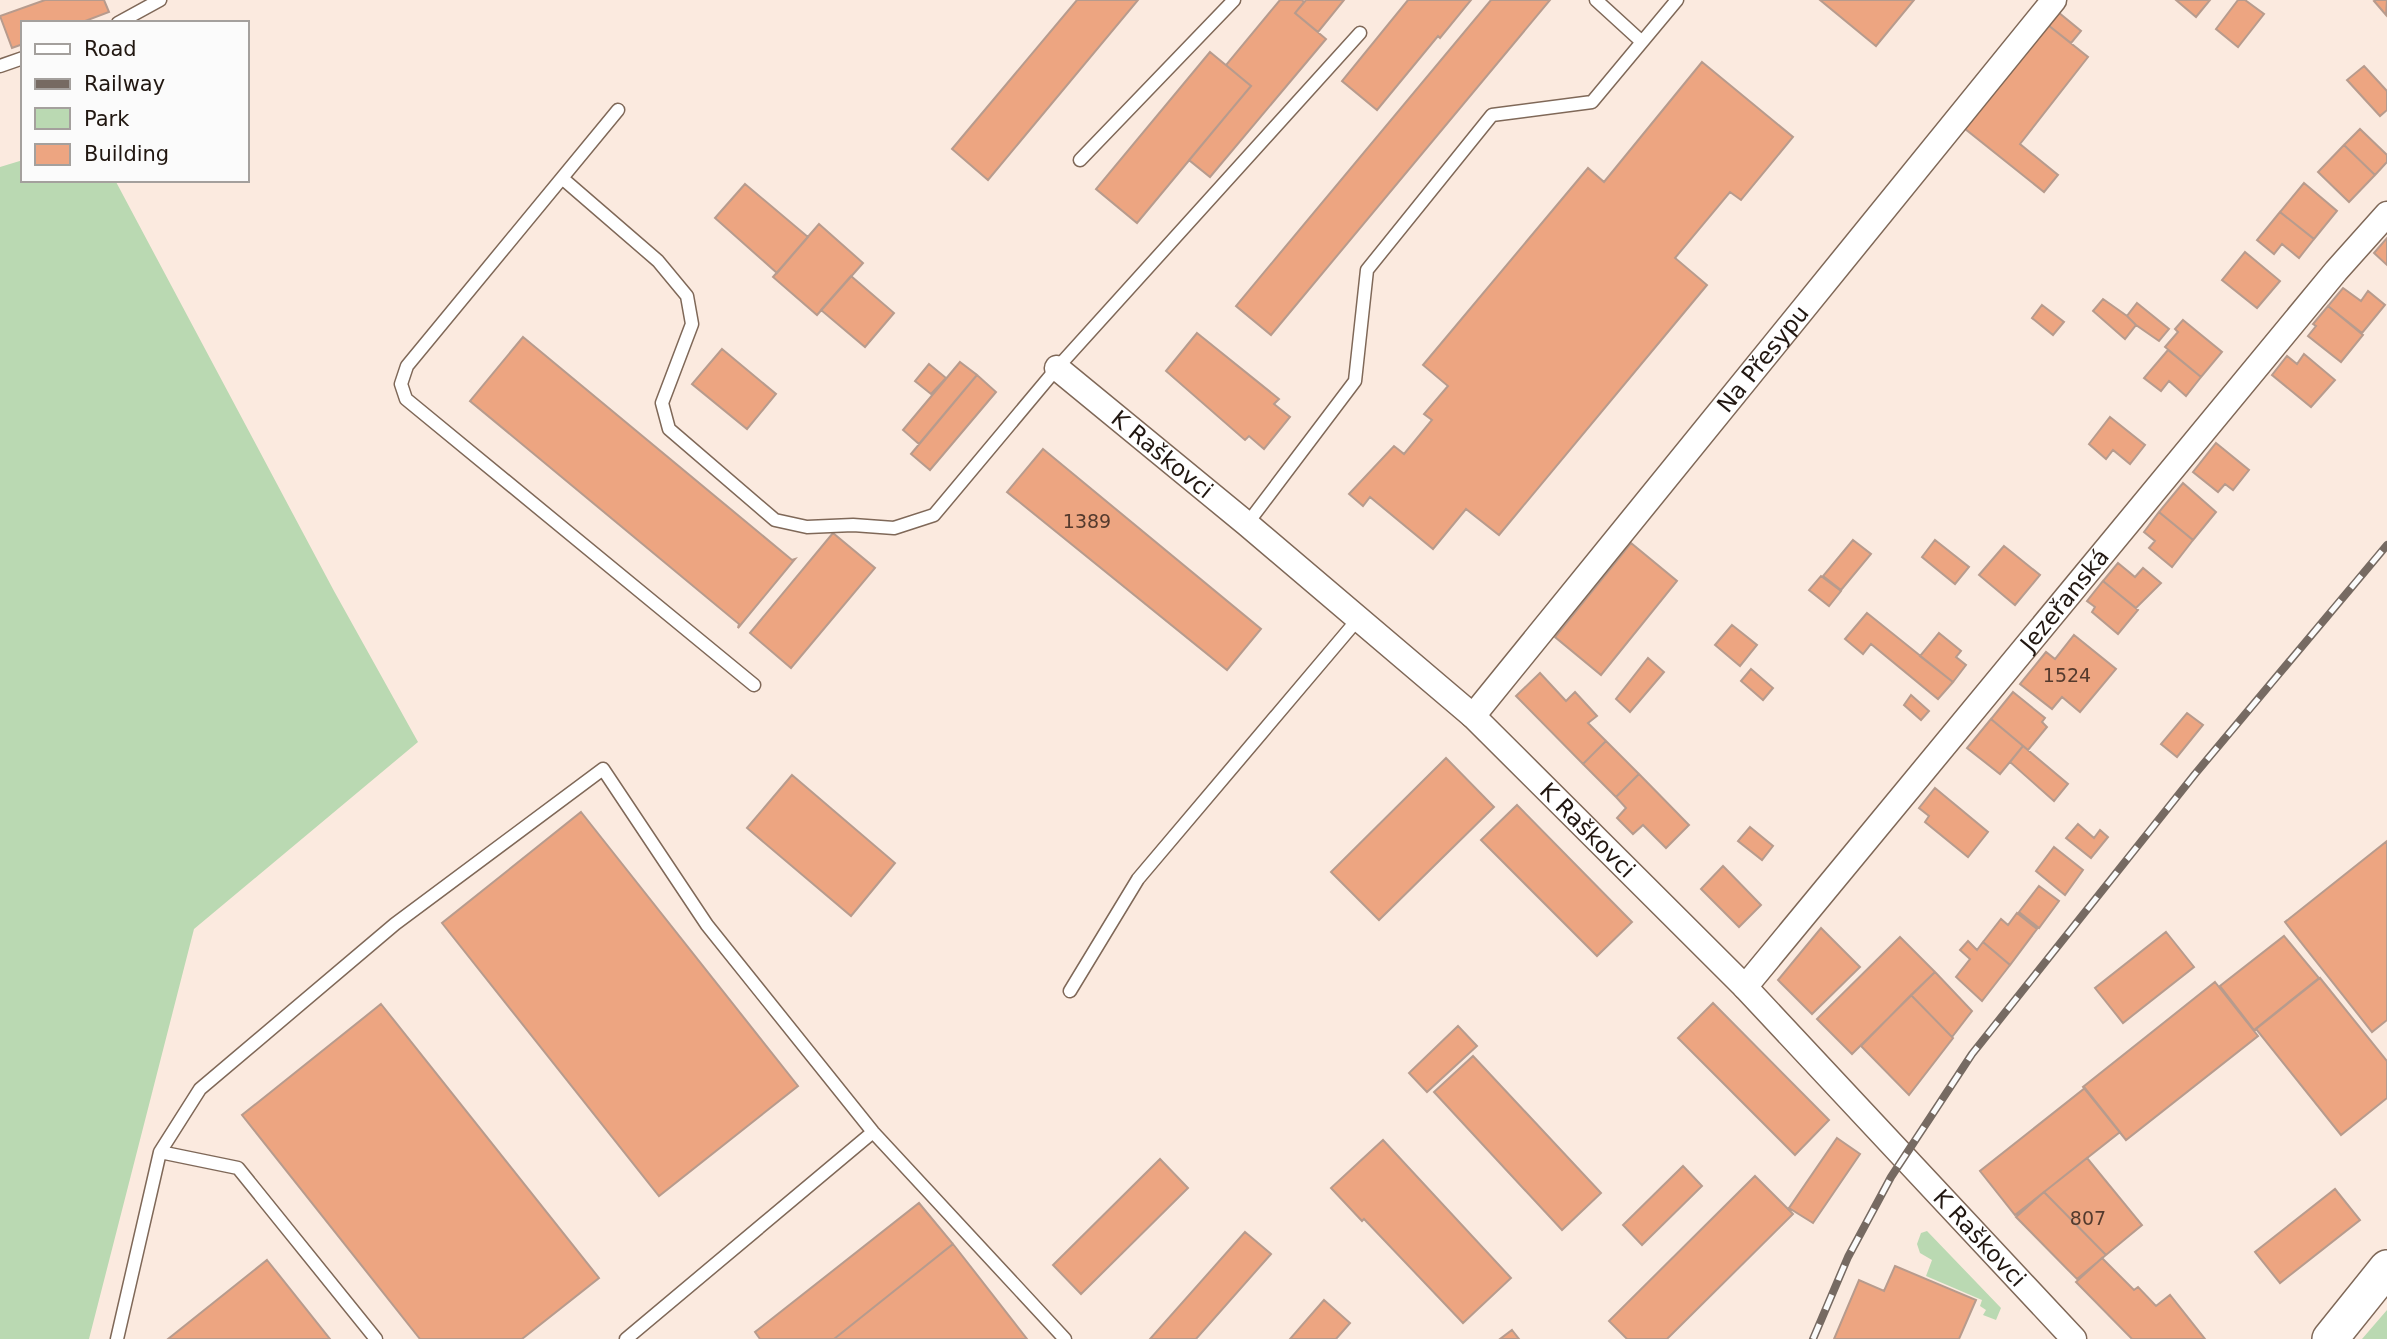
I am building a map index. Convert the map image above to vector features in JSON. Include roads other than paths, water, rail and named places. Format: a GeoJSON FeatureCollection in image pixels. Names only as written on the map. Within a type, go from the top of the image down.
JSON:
{"type":"FeatureCollection","features":[{"type":"Feature","properties":{"kind":"main road"},"geometry":{"type":"LineString","coordinates":[[2330,1339],[2387,1268]]}},
{"type":"Feature","properties":{"kind":"street","name":"Na Přesypu"},"geometry":{"type":"LineString","coordinates":[[1473,716],[2054,0]]}},
{"type":"Feature","properties":{"kind":"street","name":"Jezeřanská"},"geometry":{"type":"LineString","coordinates":[[1745,987],[2336,271],[2387,214]]}},
{"type":"Feature","properties":{"kind":"street","name":"K Raškovci"},"geometry":{"type":"LineString","coordinates":[[1057,368],[1247,524],[1473,716],[1745,987],[2074,1339]]}},
{"type":"Feature","properties":{"kind":"lane"},"geometry":{"type":"LineString","coordinates":[[122,21],[160,0]]}},
{"type":"Feature","properties":{"kind":"lane"},"geometry":{"type":"LineString","coordinates":[[1080,160],[1234,0]]}},
{"type":"Feature","properties":{"kind":"lane"},"geometry":{"type":"LineString","coordinates":[[1596,0],[1642,42]]}},
{"type":"Feature","properties":{"kind":"lane"},"geometry":{"type":"LineString","coordinates":[[1247,524],[1355,381],[1367,270],[1492,115],[1592,102],[1677,0]]}},
{"type":"Feature","properties":{"kind":"lane"},"geometry":{"type":"LineString","coordinates":[[562,178],[658,261],[687,296],[692,324],[662,404],[669,429],[775,520],[807,527],[853,525],[894,528],[933,515],[1057,368],[1360,33]]}},
{"type":"Feature","properties":{"kind":"lane"},"geometry":{"type":"LineString","coordinates":[[0,66],[21,59]]}},
{"type":"Feature","properties":{"kind":"lane"},"geometry":{"type":"LineString","coordinates":[[618,110],[407,366],[401,384],[406,399],[754,685]]}},
{"type":"Feature","properties":{"kind":"lane"},"geometry":{"type":"LineString","coordinates":[[1070,991],[1138,878],[1359,619]]}},
{"type":"Feature","properties":{"kind":"lane"},"geometry":{"type":"LineString","coordinates":[[117,1339],[160,1152],[200,1089],[394,924],[603,769],[707,925],[873,1132],[1065,1339]]}},
{"type":"Feature","properties":{"kind":"lane"},"geometry":{"type":"LineString","coordinates":[[626,1339],[873,1132]]}},
{"type":"Feature","properties":{"kind":"lane"},"geometry":{"type":"LineString","coordinates":[[160,1152],[237,1168],[376,1339]]}},
{"type":"Feature","properties":{"kind":"railway"},"geometry":{"type":"LineString","coordinates":[[1813,1339],[1848,1257],[1891,1177],[1972,1054],[2195,774],[2387,545]]}}]}
